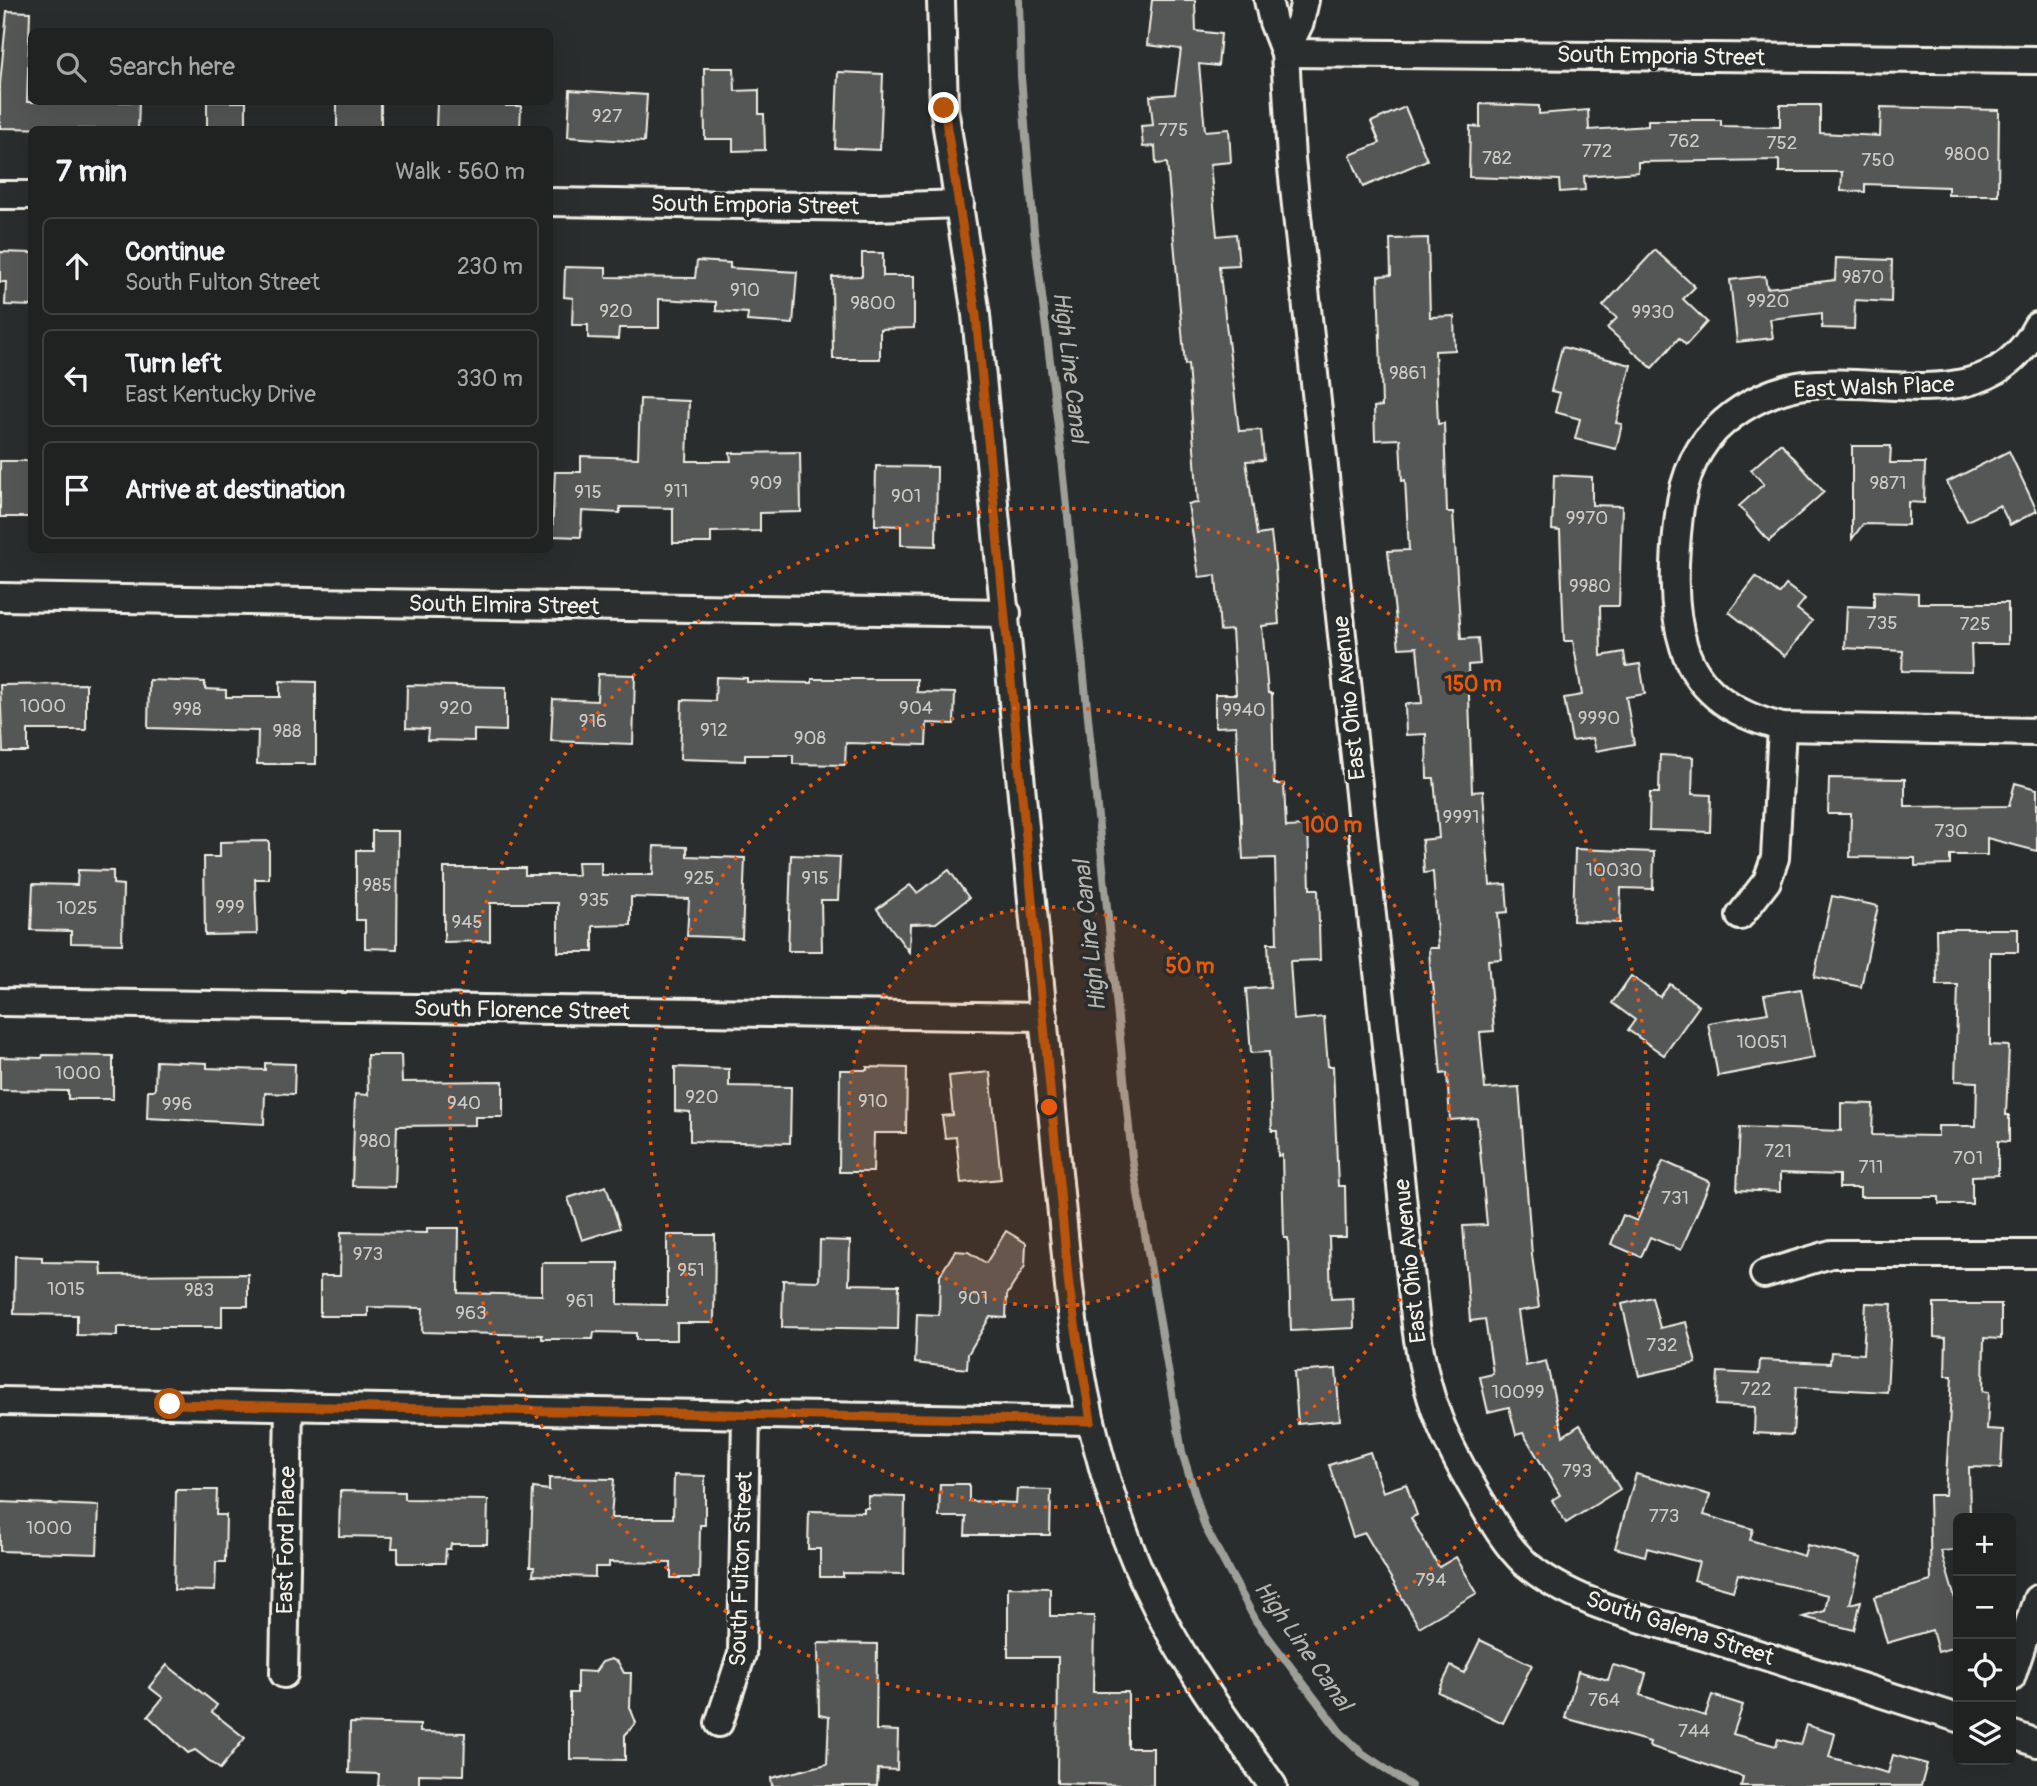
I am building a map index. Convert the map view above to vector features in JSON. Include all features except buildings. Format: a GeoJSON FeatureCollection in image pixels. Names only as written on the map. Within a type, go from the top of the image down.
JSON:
{"type":"FeatureCollection","features":[{"type":"Feature","properties":{"kind":"street"},"geometry":{"type":"LineString","coordinates":[[940,0],[944,108],[975,307],[1007,613],[1074,1326],[1091,1421],[1116,1512],[1160,1613],[1206,1691],[1272,1786]]}},
{"type":"Feature","properties":{"kind":"street","name":"East Ohio Avenue"},"geometry":{"type":"LineString","coordinates":[[1268,0],[1285,52],[1291,159],[1416,1326],[1431,1403],[1456,1462]]}},
{"type":"Feature","properties":{"kind":"street","name":"East Ohio Avenue"},"geometry":{"type":"LineString","coordinates":[[1285,52],[1300,22],[1305,0]]}},
{"type":"Feature","properties":{"kind":"street","name":"South Emporia Street"},"geometry":{"type":"LineString","coordinates":[[1285,52],[2037,60]]}},
{"type":"Feature","properties":{"kind":"street"},"geometry":{"type":"LineString","coordinates":[[0,195],[28,195]]}},
{"type":"Feature","properties":{"kind":"street","name":"South Emporia Street"},"geometry":{"type":"LineString","coordinates":[[553,202],[875,207],[960,204]]}},
{"type":"Feature","properties":{"kind":"street","name":"East Walsh Place"},"geometry":{"type":"LineString","coordinates":[[1782,727],[1741,714],[1711,692],[1687,658],[1679,632],[1675,600],[1678,520],[1686,480],[1698,451],[1737,411],[1758,399],[1798,386],[1941,387],[1972,382],[2010,361],[2037,326]]}},
{"type":"Feature","properties":{"kind":"street","name":"South Elmira Street"},"geometry":{"type":"LineString","coordinates":[[0,597],[1007,613]]}},
{"type":"Feature","properties":{"kind":"street"},"geometry":{"type":"LineString","coordinates":[[1740,916],[1767,881],[1775,858],[1782,727],[2037,732]]}},
{"type":"Feature","properties":{"kind":"street","name":"South Florence Street"},"geometry":{"type":"LineString","coordinates":[[0,1002],[1044,1017]]}},
{"type":"Feature","properties":{"kind":"street"},"geometry":{"type":"LineString","coordinates":[[1763,1274],[1831,1254],[2037,1254]]}},
{"type":"Feature","properties":{"kind":"street"},"geometry":{"type":"LineString","coordinates":[[0,1401],[1091,1421]]}},
{"type":"Feature","properties":{"kind":"street","name":"East Ford Place"},"geometry":{"type":"LineString","coordinates":[[284,1674],[289,1406]]}},
{"type":"Feature","properties":{"kind":"street","name":"South Fulton Street"},"geometry":{"type":"LineString","coordinates":[[719,1723],[742,1654],[746,1413]]}},
{"type":"Feature","properties":{"kind":"street","name":"South Galena Street"},"geometry":{"type":"LineString","coordinates":[[1456,1462],[1516,1553],[1556,1584],[1629,1613],[1953,1716]]}},
{"type":"Feature","properties":{"kind":"street"},"geometry":{"type":"LineString","coordinates":[[2016,1663],[2037,1599]]}},
{"type":"Feature","properties":{"kind":"street"},"geometry":{"type":"LineString","coordinates":[[2016,1736],[2037,1743]]}},
{"type":"Feature","properties":{"kind":"waterway","name":"High Line Canal"},"geometry":{"type":"LineString","coordinates":[[1019,0],[1021,77],[1034,231],[1063,467],[1132,1158],[1182,1452],[1205,1527],[1256,1621],[1340,1732],[1362,1753],[1411,1786]]}},
{"type":"Feature","properties":{"kind":"route"},"geometry":{"type":"LineString","coordinates":[[170,1404],[1091,1421],[1081,1374],[1069,1287],[1007,613],[976,315],[944,108]]}}]}
